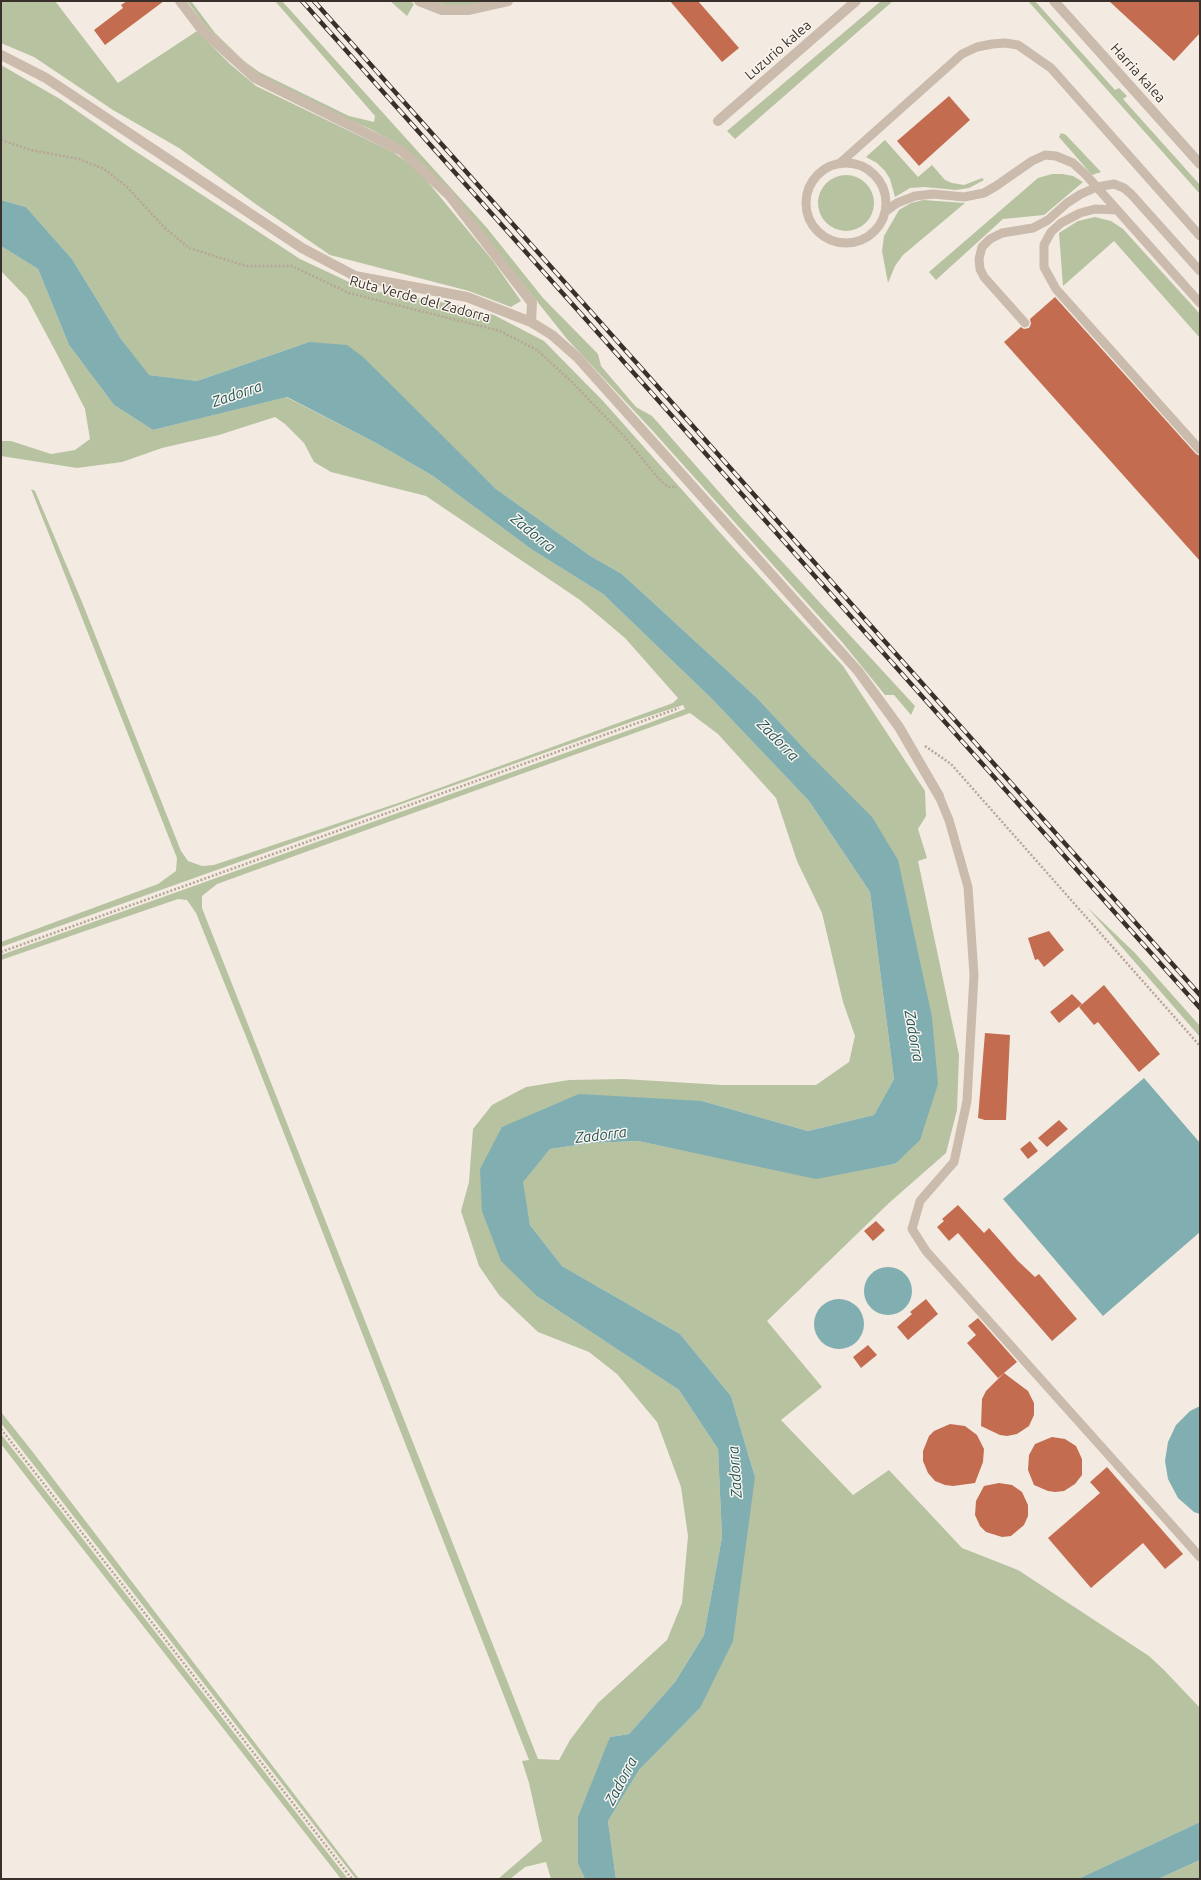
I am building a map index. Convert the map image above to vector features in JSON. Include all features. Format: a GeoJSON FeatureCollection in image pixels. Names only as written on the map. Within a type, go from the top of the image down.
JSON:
{"type":"FeatureCollection","features":[{"type":"Feature","properties":{"kind":"street"},"geometry":{"type":"LineString","coordinates":[[180,1],[202,30],[255,78],[402,151],[449,195],[532,303],[531,322]]}},
{"type":"Feature","properties":{"kind":"street"},"geometry":{"type":"LineString","coordinates":[[419,1],[442,10],[468,10],[508,1]]}},
{"type":"Feature","properties":{"kind":"street","name":"Luzurio kalea"},"geometry":{"type":"LineString","coordinates":[[718,121],[856,1]]}},
{"type":"Feature","properties":{"kind":"street","name":"Harria kalea"},"geometry":{"type":"LineString","coordinates":[[1054,1],[1200,164]]}},
{"type":"Feature","properties":{"kind":"street"},"geometry":{"type":"LineString","coordinates":[[1,55],[46,78],[302,248],[355,276],[467,297],[531,322],[552,335],[577,357],[858,671],[899,727],[939,796]]}},
{"type":"Feature","properties":{"kind":"lane"},"geometry":{"type":"LineString","coordinates":[[840,163],[962,54],[992,44],[1005,43],[1018,45],[1051,68],[1200,236]]}},
{"type":"Feature","properties":{"kind":"lane"},"geometry":{"type":"LineString","coordinates":[[886,211],[897,203],[916,196],[933,194],[964,197],[984,193],[1032,161],[1045,155],[1056,156],[1073,163],[1097,187],[1200,303]]}},
{"type":"Feature","properties":{"kind":"lane"},"geometry":{"type":"LineString","coordinates":[[840,163],[859,164],[875,175],[885,191],[886,211],[881,224],[872,235],[857,243],[840,244],[824,238],[812,226],[806,210],[806,194],[814,178],[825,168],[840,163]]}},
{"type":"Feature","properties":{"kind":"lane"},"geometry":{"type":"LineString","coordinates":[[1025,323],[982,273],[979,259],[982,247],[990,239],[1002,233],[1033,228],[1048,220],[1067,203],[1081,194],[1097,187],[1114,184],[1124,188],[1200,271]]}},
{"type":"Feature","properties":{"kind":"lane"},"geometry":{"type":"LineString","coordinates":[[1117,210],[1095,208],[1080,213],[1060,224],[1051,232],[1044,245],[1044,267],[1056,289],[1200,450]]}},
{"type":"Feature","properties":{"kind":"lane"},"geometry":{"type":"LineString","coordinates":[[939,796],[949,820],[968,887],[974,975],[967,1101],[954,1162],[920,1201],[912,1229],[926,1251],[1200,1557]]}},
{"type":"Feature","properties":{"kind":"path","name":"Ruta Verde del Zadorra"},"geometry":{"type":"LineString","coordinates":[[1,140],[31,150],[79,159],[104,170],[126,186],[165,228],[189,248],[246,266],[292,266],[349,293],[500,331],[537,350],[571,381],[624,436],[658,478],[668,487],[693,487]]}},
{"type":"Feature","properties":{"kind":"path"},"geometry":{"type":"LineString","coordinates":[[1,952],[679,708]]}},
{"type":"Feature","properties":{"kind":"path"},"geometry":{"type":"LineString","coordinates":[[922,743],[951,764],[1200,1046]]}},
{"type":"Feature","properties":{"kind":"path"},"geometry":{"type":"LineString","coordinates":[[1,1428],[352,1879]]}},
{"type":"Feature","properties":{"kind":"green space"},"geometry":{"type":"Polygon","coordinates":[[[1,1],[55,1],[118,83],[197,31],[230,64],[256,86],[393,152],[418,170],[493,261],[521,301],[511,307],[469,291],[330,255],[257,205],[179,148],[113,110],[34,57],[1,43],[1,1]]]}},
{"type":"Feature","properties":{"kind":"green space"},"geometry":{"type":"Polygon","coordinates":[[[187,1],[191,1],[215,33],[244,61],[259,72],[349,116],[374,122],[375,116],[275,1],[282,1],[487,228],[543,298],[598,354],[601,366],[636,407],[652,416],[742,518],[915,706],[911,715],[894,695],[885,695],[842,642],[651,429],[567,339],[450,192],[423,164],[398,144],[370,129],[262,78],[205,26],[187,1]]]}},
{"type":"Feature","properties":{"kind":"green space"},"geometry":{"type":"Polygon","coordinates":[[[390,1],[410,1],[414,4],[407,16],[390,1]]]}},
{"type":"Feature","properties":{"kind":"green space"},"geometry":{"type":"Polygon","coordinates":[[[429,1],[495,1],[469,7],[452,7],[429,1]]]}},
{"type":"Feature","properties":{"kind":"green space"},"geometry":{"type":"Polygon","coordinates":[[[881,1],[893,1],[735,139],[727,131],[881,1]]]}},
{"type":"Feature","properties":{"kind":"green space"},"geometry":{"type":"Polygon","coordinates":[[[1028,1],[1035,1],[1115,90],[1119,88],[1127,96],[1123,99],[1200,185],[1200,194],[1028,1]]]}},
{"type":"Feature","properties":{"kind":"green space"},"geometry":{"type":"Polygon","coordinates":[[[1,65],[60,99],[129,147],[300,259],[366,290],[453,304],[494,315],[544,341],[603,401],[732,546],[843,666],[925,791],[926,816],[918,829],[927,858],[918,861],[959,1055],[957,1110],[946,1153],[889,1203],[767,1321],[822,1387],[781,1420],[853,1495],[889,1470],[962,1548],[1018,1570],[1149,1656],[1164,1670],[1200,1708],[1200,1822],[1078,1879],[616,1879],[608,1821],[639,1770],[700,1708],[755,1477],[731,1396],[680,1334],[562,1266],[530,1225],[522,1182],[550,1149],[591,1143],[638,1141],[816,1178],[896,1164],[932,1017],[813,758],[758,699],[622,574],[592,557],[496,489],[444,439],[309,342],[197,381],[148,375],[121,339],[72,259],[26,207],[1,200],[1,65]]]}},
{"type":"Feature","properties":{"kind":"green space"},"geometry":{"type":"Polygon","coordinates":[[[1061,133],[1066,135],[1101,172],[1092,175],[1059,137],[1061,133]]]}},
{"type":"Feature","properties":{"kind":"green space"},"geometry":{"type":"Polygon","coordinates":[[[885,140],[918,177],[932,165],[945,180],[952,183],[964,185],[982,178],[984,180],[969,188],[956,190],[924,187],[910,188],[895,197],[890,179],[885,171],[877,163],[866,157],[885,140]]]}},
{"type":"Feature","properties":{"kind":"green space"},"geometry":{"type":"Polygon","coordinates":[[[1052,174],[1073,176],[1083,182],[1044,215],[1003,219],[936,280],[929,272],[1038,178],[1052,174]]]}},
{"type":"Feature","properties":{"kind":"green space"},"geometry":{"type":"Polygon","coordinates":[[[846,175],[857,177],[866,183],[872,192],[874,203],[872,214],[866,223],[857,229],[846,231],[835,229],[826,223],[820,214],[818,203],[820,192],[826,183],[835,177],[846,175]]]}},
{"type":"Feature","properties":{"kind":"green space"},"geometry":{"type":"Polygon","coordinates":[[[923,200],[965,203],[903,255],[895,266],[888,283],[882,251],[884,236],[899,210],[911,203],[923,200]]]}},
{"type":"Feature","properties":{"kind":"green space"},"geometry":{"type":"Polygon","coordinates":[[[1095,217],[1111,221],[1123,229],[1200,314],[1200,338],[1114,241],[1063,286],[1059,233],[1078,221],[1095,217]]]}},
{"type":"Feature","properties":{"kind":"green space"},"geometry":{"type":"Polygon","coordinates":[[[1,246],[38,269],[69,345],[114,405],[153,430],[286,397],[378,444],[433,476],[531,549],[603,594],[712,699],[809,801],[870,892],[894,1079],[874,1115],[808,1131],[702,1101],[502,1127],[538,1297],[679,1390],[718,1449],[722,1537],[704,1635],[675,1682],[629,1734],[610,1737],[578,1864],[585,1879],[551,1879],[546,1862],[525,1867],[510,1879],[498,1879],[542,1841],[529,1783],[522,1761],[529,1760],[249,1044],[196,913],[187,900],[178,899],[1,960],[1,955],[685,709],[683,705],[634,721],[1,947],[1,942],[158,884],[176,871],[177,858],[31,489],[35,491],[82,602],[181,851],[188,861],[202,866],[214,865],[401,802],[673,703],[678,698],[625,638],[580,600],[426,496],[331,472],[314,462],[304,443],[285,424],[275,417],[219,435],[162,448],[122,462],[77,468],[1,456],[1,441],[11,441],[51,454],[75,450],[90,439],[85,409],[58,356],[27,298],[1,271],[1,246]],[[690,713],[217,884],[202,896],[202,908],[538,1759],[559,1760],[570,1740],[598,1703],[667,1640],[682,1603],[688,1536],[681,1487],[657,1422],[617,1374],[589,1352],[538,1332],[499,1295],[479,1266],[461,1211],[469,1182],[473,1129],[492,1105],[526,1087],[569,1080],[624,1079],[722,1085],[816,1085],[849,1062],[855,1036],[843,1002],[822,913],[797,861],[776,798],[718,734],[690,713]]]}},
{"type":"Feature","properties":{"kind":"green space"},"geometry":{"type":"Polygon","coordinates":[[[1087,907],[1135,953],[1200,1026],[1200,1037],[1087,907]]]}},
{"type":"Feature","properties":{"kind":"green space"},"geometry":{"type":"Polygon","coordinates":[[[1,1412],[359,1879],[356,1879],[1,1423],[1,1412]]]}},
{"type":"Feature","properties":{"kind":"green space"},"geometry":{"type":"Polygon","coordinates":[[[1,1434],[348,1879],[341,1879],[32,1484],[1,1444],[1,1434]]]}},
{"type":"Feature","properties":{"kind":"green space"},"geometry":{"type":"Polygon","coordinates":[[[1200,1860],[1200,1879],[1158,1879],[1200,1860]]]}},
{"type":"Feature","properties":{"kind":"water","name":"Zadorra"},"geometry":{"type":"Polygon","coordinates":[[[1,200],[26,207],[72,259],[121,339],[149,375],[197,381],[309,342],[347,345],[363,357],[496,489],[592,557],[622,574],[758,699],[813,758],[872,817],[898,860],[932,1017],[938,1084],[920,1140],[895,1164],[816,1179],[638,1141],[591,1143],[550,1149],[523,1182],[530,1225],[562,1266],[680,1334],[731,1396],[755,1477],[733,1641],[700,1708],[639,1770],[608,1821],[616,1879],[585,1879],[578,1864],[578,1817],[610,1737],[629,1734],[675,1682],[704,1635],[722,1537],[718,1449],[679,1390],[538,1297],[501,1261],[482,1211],[480,1169],[502,1127],[579,1094],[702,1101],[808,1131],[874,1115],[894,1079],[870,892],[809,801],[712,699],[603,594],[531,549],[433,476],[378,444],[287,397],[153,430],[114,405],[69,345],[38,269],[1,246],[1,200]]]}},
{"type":"Feature","properties":{"kind":"water"},"geometry":{"type":"Polygon","coordinates":[[[1144,1078],[1200,1143],[1200,1232],[1103,1316],[1003,1199],[1144,1078]]]}},
{"type":"Feature","properties":{"kind":"water"},"geometry":{"type":"Polygon","coordinates":[[[883,1267],[893,1267],[905,1274],[912,1286],[912,1296],[905,1308],[893,1315],[883,1315],[875,1311],[868,1304],[864,1296],[864,1286],[868,1278],[875,1271],[883,1267]]]}},
{"type":"Feature","properties":{"kind":"water"},"geometry":{"type":"Polygon","coordinates":[[[839,1299],[853,1303],[860,1310],[864,1324],[860,1338],[853,1345],[839,1349],[825,1345],[818,1338],[814,1324],[818,1310],[825,1303],[839,1299]]]}},
{"type":"Feature","properties":{"kind":"water"},"geometry":{"type":"Polygon","coordinates":[[[1200,1406],[1200,1514],[1194,1512],[1178,1498],[1168,1479],[1165,1461],[1168,1442],[1176,1425],[1190,1411],[1200,1406]]]}},
{"type":"Feature","properties":{"kind":"water"},"geometry":{"type":"Polygon","coordinates":[[[1200,1822],[1200,1860],[1158,1879],[1078,1879],[1200,1822]]]}},
{"type":"Feature","properties":{"kind":"building"},"geometry":{"type":"Polygon","coordinates":[[[127,1],[164,1],[105,45],[94,30],[123,8],[121,5],[127,1]]]}},
{"type":"Feature","properties":{"kind":"building"},"geometry":{"type":"Polygon","coordinates":[[[670,1],[698,1],[739,48],[722,62],[670,1]]]}},
{"type":"Feature","properties":{"kind":"building"},"geometry":{"type":"Polygon","coordinates":[[[1109,1],[1200,1],[1200,33],[1174,61],[1109,1]]]}},
{"type":"Feature","properties":{"kind":"building"},"geometry":{"type":"Polygon","coordinates":[[[949,96],[970,120],[919,166],[897,141],[949,96]]]}},
{"type":"Feature","properties":{"kind":"building"},"geometry":{"type":"Polygon","coordinates":[[[1055,297],[1196,454],[1200,456],[1200,561],[1004,342],[1021,327],[1024,329],[1029,328],[1031,324],[1030,319],[1055,297]]]}},
{"type":"Feature","properties":{"kind":"building"},"geometry":{"type":"Polygon","coordinates":[[[1049,931],[1064,950],[1044,967],[1038,959],[1035,960],[1028,938],[1049,931]]]}},
{"type":"Feature","properties":{"kind":"building"},"geometry":{"type":"Polygon","coordinates":[[[1104,985],[1160,1054],[1139,1072],[1098,1022],[1094,1025],[1079,1007],[1104,985]]]}},
{"type":"Feature","properties":{"kind":"building"},"geometry":{"type":"Polygon","coordinates":[[[1072,994],[1082,1004],[1059,1023],[1050,1012],[1072,994]]]}},
{"type":"Feature","properties":{"kind":"building"},"geometry":{"type":"Polygon","coordinates":[[[985,1033],[1010,1035],[1006,1120],[985,1120],[978,1118],[985,1033]]]}},
{"type":"Feature","properties":{"kind":"building"},"geometry":{"type":"Polygon","coordinates":[[[1059,1120],[1068,1129],[1047,1147],[1038,1138],[1059,1120]]]}},
{"type":"Feature","properties":{"kind":"building"},"geometry":{"type":"Polygon","coordinates":[[[1030,1141],[1038,1151],[1028,1159],[1020,1149],[1030,1141]]]}},
{"type":"Feature","properties":{"kind":"building"},"geometry":{"type":"Polygon","coordinates":[[[958,1205],[984,1233],[989,1228],[1018,1261],[1035,1277],[1039,1274],[1077,1319],[1052,1341],[958,1233],[949,1241],[937,1227],[944,1221],[942,1219],[958,1205]]]}},
{"type":"Feature","properties":{"kind":"building"},"geometry":{"type":"Polygon","coordinates":[[[876,1221],[885,1230],[873,1241],[864,1231],[876,1221]]]}},
{"type":"Feature","properties":{"kind":"building"},"geometry":{"type":"Polygon","coordinates":[[[926,1299],[938,1314],[908,1340],[897,1327],[912,1314],[910,1312],[926,1299]]]}},
{"type":"Feature","properties":{"kind":"building"},"geometry":{"type":"Polygon","coordinates":[[[978,1318],[1017,1362],[998,1378],[967,1343],[976,1335],[968,1326],[978,1318]]]}},
{"type":"Feature","properties":{"kind":"building"},"geometry":{"type":"Polygon","coordinates":[[[868,1345],[877,1355],[861,1368],[853,1357],[868,1345]]]}},
{"type":"Feature","properties":{"kind":"building"},"geometry":{"type":"Polygon","coordinates":[[[1004,1373],[1028,1391],[1034,1403],[1034,1415],[1029,1426],[1017,1434],[1007,1436],[1000,1435],[981,1426],[982,1399],[986,1391],[1004,1373]]]}},
{"type":"Feature","properties":{"kind":"building"},"geometry":{"type":"Polygon","coordinates":[[[950,1424],[965,1426],[977,1435],[984,1449],[983,1462],[975,1483],[953,1486],[945,1485],[935,1481],[928,1473],[923,1461],[923,1451],[929,1436],[934,1431],[950,1424]]]}},
{"type":"Feature","properties":{"kind":"building"},"geometry":{"type":"Polygon","coordinates":[[[1052,1437],[1065,1439],[1076,1446],[1082,1459],[1082,1475],[1075,1484],[1064,1491],[1048,1491],[1034,1485],[1028,1470],[1029,1455],[1035,1444],[1052,1437]]]}},
{"type":"Feature","properties":{"kind":"building"},"geometry":{"type":"Polygon","coordinates":[[[1107,1467],[1183,1554],[1165,1569],[1143,1543],[1091,1588],[1048,1538],[1100,1493],[1090,1482],[1107,1467]]]}},
{"type":"Feature","properties":{"kind":"building"},"geometry":{"type":"Polygon","coordinates":[[[999,1483],[1012,1485],[1022,1492],[1028,1505],[1028,1516],[1024,1525],[1011,1536],[1002,1537],[986,1532],[980,1526],[975,1515],[976,1501],[984,1486],[999,1483]]]}},
{"type":"Feature","properties":{"kind":"railway"},"geometry":{"type":"LineString","coordinates":[[302,1],[1200,1008]]}},
{"type":"Feature","properties":{"kind":"railway"},"geometry":{"type":"LineString","coordinates":[[314,1],[1200,995]]}}]}
